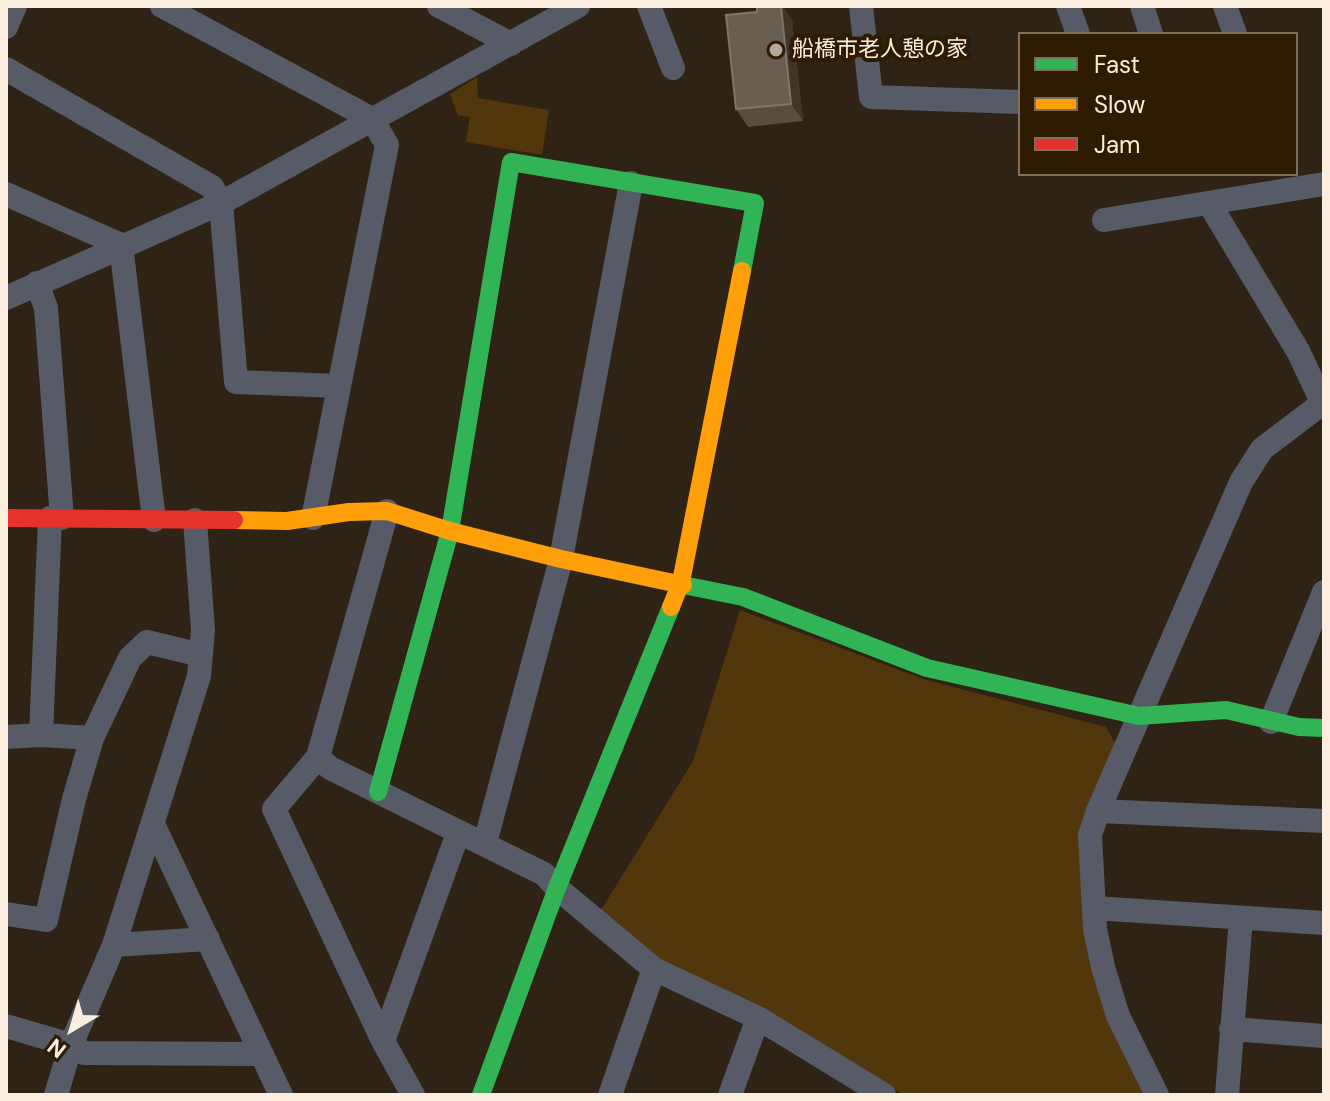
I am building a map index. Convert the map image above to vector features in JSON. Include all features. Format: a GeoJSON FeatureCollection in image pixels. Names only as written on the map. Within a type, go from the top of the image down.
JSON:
{"type":"FeatureCollection","features":[{"type":"Feature","properties":{"kind":"street"},"geometry":{"type":"LineString","coordinates":[[6,27],[15,6]]}},
{"type":"Feature","properties":{"kind":"street"},"geometry":{"type":"LineString","coordinates":[[162,6],[372,119],[387,145],[313,518]]}},
{"type":"Feature","properties":{"kind":"street"},"geometry":{"type":"LineString","coordinates":[[439,6],[511,44]]}},
{"type":"Feature","properties":{"kind":"street"},"geometry":{"type":"LineString","coordinates":[[8,294],[221,203],[578,6]]}},
{"type":"Feature","properties":{"kind":"street"},"geometry":{"type":"LineString","coordinates":[[649,6],[673,68]]}},
{"type":"Feature","properties":{"kind":"street"},"geometry":{"type":"LineString","coordinates":[[861,6],[871,97],[1018,102]]}},
{"type":"Feature","properties":{"kind":"street"},"geometry":{"type":"LineString","coordinates":[[1068,6],[1077,32]]}},
{"type":"Feature","properties":{"kind":"street"},"geometry":{"type":"LineString","coordinates":[[1142,6],[1150,32]]}},
{"type":"Feature","properties":{"kind":"street"},"geometry":{"type":"LineString","coordinates":[[1225,6],[1234,32]]}},
{"type":"Feature","properties":{"kind":"street"},"geometry":{"type":"LineString","coordinates":[[6,69],[212,187],[221,203],[236,382],[339,386]]}},
{"type":"Feature","properties":{"kind":"street"},"geometry":{"type":"LineString","coordinates":[[378,792],[450,531],[511,162],[755,203],[681,582],[557,888],[481,1095]]}},
{"type":"Feature","properties":{"kind":"street"},"geometry":{"type":"LineString","coordinates":[[485,843],[561,559],[631,183]]}},
{"type":"Feature","properties":{"kind":"street"},"geometry":{"type":"LineString","coordinates":[[1104,220],[1324,184]]}},
{"type":"Feature","properties":{"kind":"street"},"geometry":{"type":"LineString","coordinates":[[6,194],[121,245]]}},
{"type":"Feature","properties":{"kind":"street"},"geometry":{"type":"LineString","coordinates":[[1157,1095],[1118,1016],[1103,967],[1095,929],[1090,835],[1241,482],[1262,449],[1323,402],[1298,351],[1209,203]]}},
{"type":"Feature","properties":{"kind":"street"},"geometry":{"type":"LineString","coordinates":[[121,245],[154,520]]}},
{"type":"Feature","properties":{"kind":"street"},"geometry":{"type":"LineString","coordinates":[[37,283],[46,308],[56,518],[41,735]]}},
{"type":"Feature","properties":{"kind":"street"},"geometry":{"type":"LineString","coordinates":[[387,511],[318,757],[274,809],[383,1041],[413,1095]]}},
{"type":"Feature","properties":{"kind":"street"},"geometry":{"type":"LineString","coordinates":[[6,518],[287,521],[349,512],[387,511],[450,531],[561,559],[743,597],[927,668],[1139,716],[1226,710],[1271,722],[1324,728]]}},
{"type":"Feature","properties":{"kind":"street"},"geometry":{"type":"LineString","coordinates":[[56,1095],[71,1045],[114,945],[199,676],[203,630],[195,520]]}},
{"type":"Feature","properties":{"kind":"street"},"geometry":{"type":"LineString","coordinates":[[1271,722],[1317,624],[1324,592]]}},
{"type":"Feature","properties":{"kind":"street"},"geometry":{"type":"LineString","coordinates":[[6,914],[46,920],[74,799],[92,738],[130,658],[147,642],[201,655]]}},
{"type":"Feature","properties":{"kind":"street"},"geometry":{"type":"LineString","coordinates":[[6,737],[41,735],[92,738]]}},
{"type":"Feature","properties":{"kind":"street"},"geometry":{"type":"LineString","coordinates":[[318,757],[330,768],[544,874],[654,969],[758,1018],[856,1087],[884,1095]]}},
{"type":"Feature","properties":{"kind":"street"},"geometry":{"type":"LineString","coordinates":[[1098,811],[1324,821]]}},
{"type":"Feature","properties":{"kind":"street"},"geometry":{"type":"LineString","coordinates":[[153,824],[281,1095]]}},
{"type":"Feature","properties":{"kind":"street"},"geometry":{"type":"LineString","coordinates":[[383,1041],[458,833]]}},
{"type":"Feature","properties":{"kind":"street"},"geometry":{"type":"LineString","coordinates":[[1094,908],[1324,923]]}},
{"type":"Feature","properties":{"kind":"street"},"geometry":{"type":"LineString","coordinates":[[1227,1095],[1241,918]]}},
{"type":"Feature","properties":{"kind":"street"},"geometry":{"type":"LineString","coordinates":[[114,945],[208,939]]}},
{"type":"Feature","properties":{"kind":"street"},"geometry":{"type":"LineString","coordinates":[[610,1095],[654,969]]}},
{"type":"Feature","properties":{"kind":"street"},"geometry":{"type":"LineString","coordinates":[[730,1095],[758,1018]]}},
{"type":"Feature","properties":{"kind":"street"},"geometry":{"type":"LineString","coordinates":[[6,1026],[71,1045],[84,1053],[260,1054]]}},
{"type":"Feature","properties":{"kind":"street"},"geometry":{"type":"LineString","coordinates":[[1231,1029],[1324,1036]]}},
{"type":"Feature","properties":{"kind":"shaded area"},"geometry":{"type":"Polygon","coordinates":[[[477,77],[478,98],[549,110],[542,155],[466,142],[470,117],[458,115],[450,94],[477,77]]]}},
{"type":"Feature","properties":{"kind":"shaded area"},"geometry":{"type":"Polygon","coordinates":[[[740,610],[923,679],[1106,727],[1117,747],[1079,840],[1146,1095],[904,1095],[763,1007],[658,960],[601,910],[693,761],[740,610]]]}},
{"type":"Feature","properties":{"kind":"building"},"geometry":{"type":"Polygon","coordinates":[[[757,6],[781,6],[791,104],[736,109],[726,15],[757,12],[757,6]]]}},
{"type":"Feature","properties":{"kind":"traffic: fast"},"geometry":{"type":"LineString","coordinates":[[378,792],[450,531],[511,162],[755,203],[742,271]]}},
{"type":"Feature","properties":{"kind":"traffic: fast"},"geometry":{"type":"LineString","coordinates":[[683,585],[743,597],[927,668],[1139,716],[1226,710],[1299,727],[1324,728]]}},
{"type":"Feature","properties":{"kind":"traffic: fast"},"geometry":{"type":"LineString","coordinates":[[481,1095],[557,888],[671,607]]}},
{"type":"Feature","properties":{"kind":"traffic: slow"},"geometry":{"type":"LineString","coordinates":[[671,607],[681,582],[742,271]]}},
{"type":"Feature","properties":{"kind":"traffic: slow"},"geometry":{"type":"LineString","coordinates":[[234,520],[287,521],[349,512],[387,511],[450,531],[561,559],[683,585]]}},
{"type":"Feature","properties":{"kind":"traffic: jam"},"geometry":{"type":"LineString","coordinates":[[6,518],[234,520]]}},
{"type":"Feature","properties":{"kind":"place","name":"船橋市老人憩の家"},"geometry":{"type":"Point","coordinates":[776,50]}}]}
